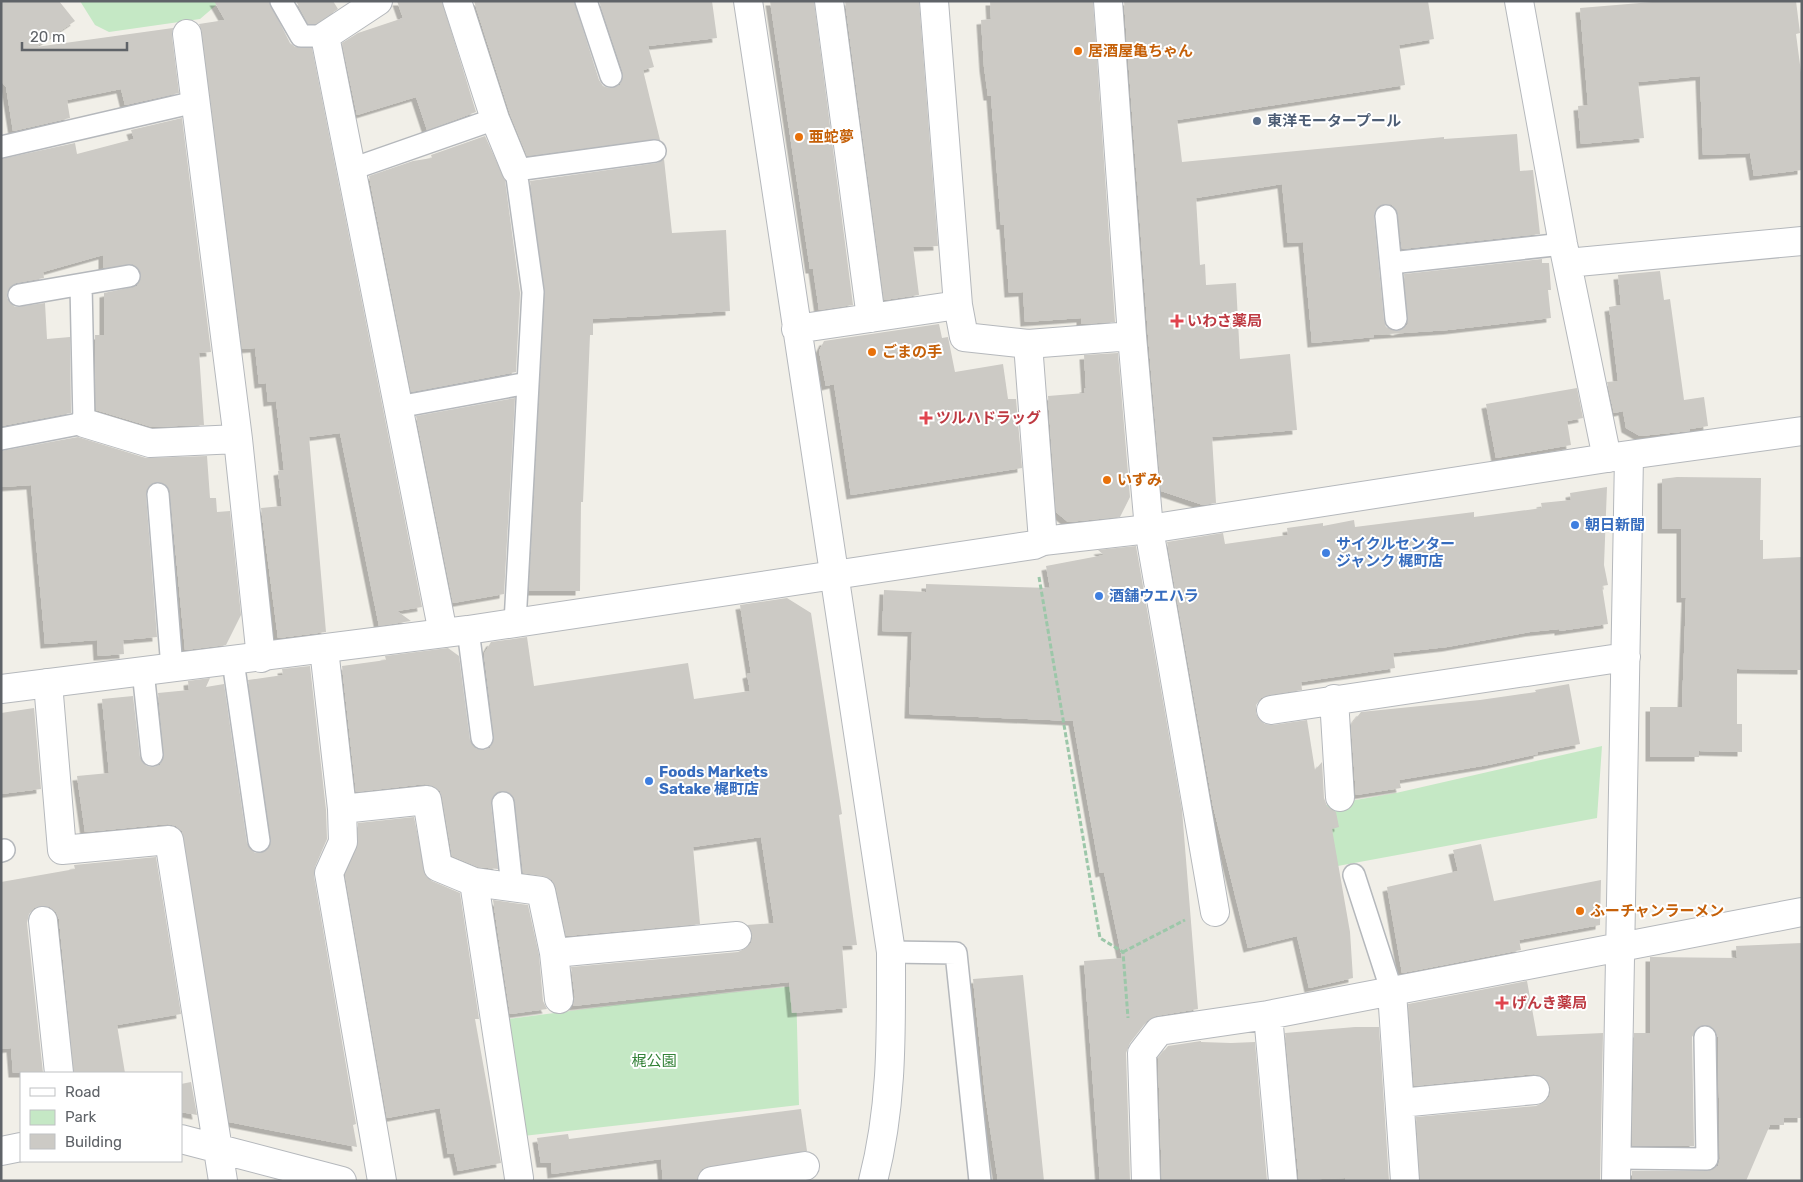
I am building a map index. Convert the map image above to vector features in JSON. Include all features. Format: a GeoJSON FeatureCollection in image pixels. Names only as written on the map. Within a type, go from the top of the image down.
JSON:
{"type":"FeatureCollection","features":[{"type":"Feature","properties":{"kind":"street"},"geometry":{"type":"LineString","coordinates":[[378,1],[325,36],[398,407],[455,631]]}},
{"type":"Feature","properties":{"kind":"street"},"geometry":{"type":"LineString","coordinates":[[457,1],[495,119],[516,170]]}},
{"type":"Feature","properties":{"kind":"street"},"geometry":{"type":"LineString","coordinates":[[748,1],[891,952],[891,1068],[880,1151],[873,1181]]}},
{"type":"Feature","properties":{"kind":"street"},"geometry":{"type":"LineString","coordinates":[[829,1],[872,318]]}},
{"type":"Feature","properties":{"kind":"street"},"geometry":{"type":"LineString","coordinates":[[934,1],[958,305],[964,337],[1028,344],[1132,336]]}},
{"type":"Feature","properties":{"kind":"street"},"geometry":{"type":"LineString","coordinates":[[1108,1],[1132,336],[1150,529],[1215,912]]}},
{"type":"Feature","properties":{"kind":"street"},"geometry":{"type":"LineString","coordinates":[[1519,1],[1565,254],[1618,457],[1626,657],[1616,1169]]}},
{"type":"Feature","properties":{"kind":"street"},"geometry":{"type":"LineString","coordinates":[[187,34],[238,439],[260,658]]}},
{"type":"Feature","properties":{"kind":"street"},"geometry":{"type":"LineString","coordinates":[[1565,254],[1802,241]]}},
{"type":"Feature","properties":{"kind":"street"},"geometry":{"type":"LineString","coordinates":[[796,329],[958,305]]}},
{"type":"Feature","properties":{"kind":"street"},"geometry":{"type":"LineString","coordinates":[[1028,344],[1039,543]]}},
{"type":"Feature","properties":{"kind":"street"},"geometry":{"type":"LineString","coordinates":[[84,423],[150,443],[238,439]]}},
{"type":"Feature","properties":{"kind":"street"},"geometry":{"type":"LineString","coordinates":[[1,689],[260,658],[516,623],[1039,543],[1150,529],[1618,457],[1802,431]]}},
{"type":"Feature","properties":{"kind":"street"},"geometry":{"type":"LineString","coordinates":[[324,649],[342,809],[343,842],[329,874],[382,1181]]}},
{"type":"Feature","properties":{"kind":"street"},"geometry":{"type":"LineString","coordinates":[[1271,710],[1334,699],[1626,657]]}},
{"type":"Feature","properties":{"kind":"street"},"geometry":{"type":"LineString","coordinates":[[48,683],[62,850],[169,840],[223,1181]]}},
{"type":"Feature","properties":{"kind":"street"},"geometry":{"type":"LineString","coordinates":[[1334,699],[1340,797]]}},
{"type":"Feature","properties":{"kind":"street"},"geometry":{"type":"LineString","coordinates":[[342,809],[426,800],[438,867],[474,882],[541,891],[554,953],[559,999]]}},
{"type":"Feature","properties":{"kind":"street"},"geometry":{"type":"LineString","coordinates":[[474,882],[522,1180]]}},
{"type":"Feature","properties":{"kind":"street"},"geometry":{"type":"LineString","coordinates":[[1146,1181],[1142,1053],[1160,1031],[1268,1015],[1620,949],[1802,912]]}},
{"type":"Feature","properties":{"kind":"street"},"geometry":{"type":"LineString","coordinates":[[43,921],[59,1072]]}},
{"type":"Feature","properties":{"kind":"street"},"geometry":{"type":"LineString","coordinates":[[554,953],[737,936]]}},
{"type":"Feature","properties":{"kind":"street"},"geometry":{"type":"LineString","coordinates":[[1392,992],[1405,1181]]}},
{"type":"Feature","properties":{"kind":"street"},"geometry":{"type":"LineString","coordinates":[[1268,1015],[1283,1181]]}},
{"type":"Feature","properties":{"kind":"street"},"geometry":{"type":"LineString","coordinates":[[1400,1103],[1536,1090]]}},
{"type":"Feature","properties":{"kind":"street"},"geometry":{"type":"LineString","coordinates":[[182,1139],[342,1181]]}},
{"type":"Feature","properties":{"kind":"street"},"geometry":{"type":"LineString","coordinates":[[1,1151],[20,1148]]}},
{"type":"Feature","properties":{"kind":"street"},"geometry":{"type":"LineString","coordinates":[[712,1181],[805,1166]]}},
{"type":"Feature","properties":{"kind":"lane"},"geometry":{"type":"LineString","coordinates":[[281,1],[301,36],[325,36]]}},
{"type":"Feature","properties":{"kind":"lane"},"geometry":{"type":"LineString","coordinates":[[586,1],[611,76]]}},
{"type":"Feature","properties":{"kind":"lane"},"geometry":{"type":"LineString","coordinates":[[1,147],[195,102]]}},
{"type":"Feature","properties":{"kind":"lane"},"geometry":{"type":"LineString","coordinates":[[352,169],[495,119]]}},
{"type":"Feature","properties":{"kind":"lane"},"geometry":{"type":"LineString","coordinates":[[516,623],[533,292],[516,170],[655,151]]}},
{"type":"Feature","properties":{"kind":"lane"},"geometry":{"type":"LineString","coordinates":[[1386,216],[1396,319]]}},
{"type":"Feature","properties":{"kind":"lane"},"geometry":{"type":"LineString","coordinates":[[1391,263],[1565,254]]}},
{"type":"Feature","properties":{"kind":"lane"},"geometry":{"type":"LineString","coordinates":[[19,295],[129,276]]}},
{"type":"Feature","properties":{"kind":"lane"},"geometry":{"type":"LineString","coordinates":[[1,439],[84,423],[80,285]]}},
{"type":"Feature","properties":{"kind":"lane"},"geometry":{"type":"LineString","coordinates":[[398,407],[528,383]]}},
{"type":"Feature","properties":{"kind":"lane"},"geometry":{"type":"LineString","coordinates":[[158,494],[172,668]]}},
{"type":"Feature","properties":{"kind":"lane"},"geometry":{"type":"LineString","coordinates":[[455,631],[482,738]]}},
{"type":"Feature","properties":{"kind":"lane"},"geometry":{"type":"LineString","coordinates":[[233,661],[259,841]]}},
{"type":"Feature","properties":{"kind":"lane"},"geometry":{"type":"LineString","coordinates":[[143,671],[152,756]]}},
{"type":"Feature","properties":{"kind":"lane"},"geometry":{"type":"LineString","coordinates":[[503,802],[512,887]]}},
{"type":"Feature","properties":{"kind":"lane"},"geometry":{"type":"LineString","coordinates":[[1354,875],[1392,992]]}},
{"type":"Feature","properties":{"kind":"lane"},"geometry":{"type":"LineString","coordinates":[[891,952],[956,953],[980,1181]]}},
{"type":"Feature","properties":{"kind":"lane"},"geometry":{"type":"LineString","coordinates":[[1616,1169],[1707,1159],[1705,1037]]}},
{"type":"Feature","properties":{"kind":"path"},"geometry":{"type":"LineString","coordinates":[[1039,543],[1100,938],[1124,952]]}},
{"type":"Feature","properties":{"kind":"path"},"geometry":{"type":"LineString","coordinates":[[1124,952],[1177,922],[1215,912]]}},
{"type":"Feature","properties":{"kind":"path"},"geometry":{"type":"LineString","coordinates":[[1124,952],[1129,1037],[1142,1053]]}},
{"type":"Feature","properties":{"kind":"green space"},"geometry":{"type":"Polygon","coordinates":[[[80,1],[221,1],[200,19],[109,32],[95,25],[80,1]]]}},
{"type":"Feature","properties":{"kind":"green space"},"geometry":{"type":"Polygon","coordinates":[[[1602,746],[1597,818],[1289,875],[1280,813],[1396,793],[1602,746]]]}},
{"type":"Feature","properties":{"kind":"green space","name":"梶公園"},"geometry":{"type":"Polygon","coordinates":[[[796,986],[799,1105],[523,1136],[508,1019],[647,1001],[796,986]]]}},
{"type":"Feature","properties":{"kind":"building"},"geometry":{"type":"Polygon","coordinates":[[[1,1],[59,1],[75,21],[36,47],[173,28],[172,36],[179,93],[125,105],[121,89],[67,100],[70,118],[13,131],[6,87],[1,81],[1,1]]]}},
{"type":"Feature","properties":{"kind":"building"},"geometry":{"type":"Polygon","coordinates":[[[214,1],[269,1],[290,43],[295,47],[312,48],[422,607],[397,611],[411,621],[379,626],[340,433],[309,437],[326,632],[278,638],[261,508],[282,506],[278,471],[284,470],[276,401],[268,402],[266,383],[259,384],[255,348],[242,349],[202,32],[199,24],[225,20],[214,1]]]}},
{"type":"Feature","properties":{"kind":"building"},"geometry":{"type":"Polygon","coordinates":[[[296,1],[333,1],[338,9],[316,24],[308,24],[296,1]]]}},
{"type":"Feature","properties":{"kind":"building"},"geometry":{"type":"Polygon","coordinates":[[[397,1],[442,1],[476,112],[427,130],[416,97],[357,115],[342,43],[358,33],[403,18],[397,1]]]}},
{"type":"Feature","properties":{"kind":"building"},"geometry":{"type":"Polygon","coordinates":[[[474,1],[574,1],[599,80],[603,86],[609,88],[620,85],[623,73],[599,1],[712,1],[717,38],[648,46],[654,67],[643,70],[660,140],[653,139],[527,156],[510,114],[474,1]]]}},
{"type":"Feature","properties":{"kind":"building"},"geometry":{"type":"Polygon","coordinates":[[[770,1],[814,1],[853,305],[819,310],[813,269],[810,269],[770,1]]]}},
{"type":"Feature","properties":{"kind":"building"},"geometry":{"type":"Polygon","coordinates":[[[845,1],[919,1],[938,246],[913,247],[919,295],[884,300],[845,1]]]}},
{"type":"Feature","properties":{"kind":"building"},"geometry":{"type":"Polygon","coordinates":[[[990,1],[1093,1],[1115,322],[1081,324],[1081,318],[1025,322],[1023,292],[1009,293],[1004,225],[1001,225],[991,96],[988,96],[984,67],[981,20],[991,19],[990,1]]]}},
{"type":"Feature","properties":{"kind":"building"},"geometry":{"type":"Polygon","coordinates":[[[1124,1],[1428,1],[1434,39],[1399,45],[1405,85],[1177,120],[1182,162],[1444,137],[1444,139],[1517,134],[1520,171],[1533,170],[1540,234],[1402,249],[1396,209],[1391,204],[1379,206],[1375,210],[1374,217],[1384,320],[1386,327],[1397,331],[1403,329],[1408,324],[1404,274],[1542,259],[1542,263],[1549,263],[1551,290],[1548,290],[1551,318],[1448,330],[1374,335],[1374,337],[1312,343],[1303,242],[1288,243],[1282,184],[1196,198],[1200,265],[1205,264],[1206,285],[1236,283],[1240,359],[1290,354],[1297,430],[1212,437],[1216,503],[1203,505],[1161,491],[1124,1]]]}},
{"type":"Feature","properties":{"kind":"building"},"geometry":{"type":"Polygon","coordinates":[[[1664,1],[1796,1],[1800,33],[1796,34],[1802,80],[1802,170],[1754,176],[1750,153],[1703,155],[1700,76],[1638,82],[1644,138],[1581,144],[1578,106],[1588,105],[1580,8],[1664,1]]]}},
{"type":"Feature","properties":{"kind":"building"},"geometry":{"type":"Polygon","coordinates":[[[182,118],[211,352],[199,353],[204,425],[152,427],[96,410],[95,335],[104,335],[104,293],[137,286],[141,274],[133,264],[103,268],[103,255],[43,272],[44,278],[16,283],[8,290],[7,298],[15,307],[45,303],[47,339],[70,337],[71,413],[1,426],[1,159],[75,143],[77,154],[134,139],[131,130],[182,118]]]}},
{"type":"Feature","properties":{"kind":"building"},"geometry":{"type":"Polygon","coordinates":[[[485,136],[505,180],[520,293],[516,372],[411,392],[369,176],[413,161],[432,158],[431,155],[485,136]]]}},
{"type":"Feature","properties":{"kind":"building"},"geometry":{"type":"Polygon","coordinates":[[[664,159],[672,233],[726,230],[730,311],[593,319],[593,335],[590,335],[583,502],[581,502],[580,591],[529,591],[545,293],[530,181],[657,163],[664,159]]]}},
{"type":"Feature","properties":{"kind":"building"},"geometry":{"type":"Polygon","coordinates":[[[1660,271],[1664,300],[1670,299],[1684,400],[1704,397],[1708,426],[1690,429],[1690,431],[1640,436],[1626,428],[1623,411],[1614,413],[1607,382],[1618,381],[1609,307],[1621,305],[1618,275],[1660,271]]]}},
{"type":"Feature","properties":{"kind":"building"},"geometry":{"type":"Polygon","coordinates":[[[939,324],[942,338],[948,337],[955,372],[1003,364],[1008,399],[1016,399],[1022,468],[851,495],[834,384],[826,386],[819,351],[824,341],[939,324]]]}},
{"type":"Feature","properties":{"kind":"building"},"geometry":{"type":"Polygon","coordinates":[[[1118,353],[1130,497],[1120,517],[1068,522],[1056,512],[1048,396],[1085,393],[1084,355],[1118,353]]]}},
{"type":"Feature","properties":{"kind":"building"},"geometry":{"type":"Polygon","coordinates":[[[1577,388],[1583,418],[1567,421],[1571,445],[1496,458],[1486,404],[1577,388]]]}},
{"type":"Feature","properties":{"kind":"building"},"geometry":{"type":"Polygon","coordinates":[[[515,398],[504,594],[453,603],[416,416],[515,398]]]}},
{"type":"Feature","properties":{"kind":"building"},"geometry":{"type":"Polygon","coordinates":[[[78,437],[146,458],[207,456],[210,498],[216,498],[217,512],[230,511],[241,615],[226,645],[185,650],[170,493],[168,487],[157,482],[151,484],[146,495],[157,637],[123,640],[124,654],[98,656],[97,640],[45,644],[31,485],[2,487],[1,451],[78,437]]]}},
{"type":"Feature","properties":{"kind":"building"},"geometry":{"type":"Polygon","coordinates":[[[1677,477],[1761,478],[1760,540],[1763,540],[1763,559],[1802,557],[1802,670],[1737,669],[1737,724],[1742,724],[1742,752],[1699,751],[1699,757],[1650,757],[1650,707],[1682,707],[1686,598],[1681,598],[1681,529],[1662,529],[1662,479],[1677,477]]]}},
{"type":"Feature","properties":{"kind":"building"},"geometry":{"type":"Polygon","coordinates":[[[1607,487],[1604,565],[1608,585],[1602,586],[1608,624],[1559,631],[1559,629],[1530,632],[1447,647],[1393,653],[1395,668],[1301,682],[1302,690],[1261,698],[1256,705],[1256,713],[1265,724],[1273,725],[1307,720],[1315,770],[1322,762],[1324,798],[1327,806],[1336,812],[1339,827],[1332,829],[1350,932],[1353,978],[1309,988],[1297,936],[1248,948],[1213,806],[1167,542],[1223,533],[1225,544],[1288,535],[1287,528],[1323,523],[1323,526],[1354,520],[1355,527],[1474,512],[1474,517],[1542,508],[1541,503],[1571,500],[1570,493],[1607,487]]]}},
{"type":"Feature","properties":{"kind":"building"},"geometry":{"type":"Polygon","coordinates":[[[1136,546],[1182,810],[1198,1009],[1156,1016],[1147,1021],[1130,1043],[1126,1053],[1130,1181],[1100,1181],[1084,961],[1122,958],[1104,872],[1100,873],[1073,721],[909,714],[912,632],[882,631],[884,590],[926,592],[926,584],[1050,588],[1046,566],[1104,555],[1098,550],[1136,546]]]}},
{"type":"Feature","properties":{"kind":"building"},"geometry":{"type":"Polygon","coordinates":[[[787,598],[811,613],[842,814],[839,815],[857,945],[842,946],[847,1008],[792,1013],[789,982],[573,1006],[575,997],[571,967],[738,952],[751,943],[753,935],[747,925],[774,923],[761,837],[693,847],[700,924],[566,936],[556,888],[552,880],[543,876],[523,873],[515,802],[508,792],[496,793],[491,804],[498,869],[478,867],[452,856],[442,797],[440,791],[433,786],[425,784],[356,792],[342,666],[386,660],[385,656],[448,648],[459,656],[470,740],[477,749],[484,750],[490,748],[494,737],[484,654],[491,642],[527,637],[534,686],[688,663],[694,699],[750,691],[747,674],[751,673],[740,605],[787,598]]]}},
{"type":"Feature","properties":{"kind":"building"},"geometry":{"type":"Polygon","coordinates":[[[310,666],[326,810],[327,839],[315,867],[314,876],[356,1124],[353,1125],[357,1147],[229,1122],[182,831],[176,826],[168,824],[85,832],[77,776],[109,773],[102,699],[133,696],[140,757],[147,766],[154,767],[160,765],[164,754],[158,693],[189,690],[188,681],[210,678],[206,687],[224,684],[247,843],[255,853],[266,851],[270,846],[271,839],[248,680],[283,675],[282,669],[310,666]]]}},
{"type":"Feature","properties":{"kind":"building"},"geometry":{"type":"Polygon","coordinates":[[[1569,684],[1580,744],[1538,752],[1538,754],[1488,765],[1399,780],[1401,788],[1356,795],[1351,725],[1361,712],[1480,700],[1536,692],[1535,690],[1569,684]]]}},
{"type":"Feature","properties":{"kind":"building"},"geometry":{"type":"Polygon","coordinates":[[[34,708],[41,789],[1,794],[1,713],[34,708]]]}},
{"type":"Feature","properties":{"kind":"building"},"geometry":{"type":"Polygon","coordinates":[[[414,817],[426,876],[432,881],[460,893],[479,1019],[475,1019],[501,1163],[458,1171],[454,1153],[448,1154],[440,1108],[387,1118],[345,875],[357,848],[358,823],[414,817]]]}},
{"type":"Feature","properties":{"kind":"building"},"geometry":{"type":"Polygon","coordinates":[[[1481,844],[1494,901],[1601,880],[1600,925],[1519,940],[1521,950],[1402,973],[1387,887],[1458,871],[1453,850],[1481,844]]]}},
{"type":"Feature","properties":{"kind":"building"},"geometry":{"type":"Polygon","coordinates":[[[156,857],[181,1014],[117,1025],[125,1072],[74,1072],[59,919],[56,912],[50,907],[41,906],[34,908],[29,914],[27,923],[43,1072],[13,1073],[11,1048],[1,1049],[1,882],[75,869],[74,865],[156,857]]]}},
{"type":"Feature","properties":{"kind":"building"},"geometry":{"type":"Polygon","coordinates":[[[493,900],[528,905],[539,955],[543,1001],[547,1009],[510,1014],[493,900]]]}},
{"type":"Feature","properties":{"kind":"building"},"geometry":{"type":"Polygon","coordinates":[[[1802,943],[1802,1118],[1784,1118],[1784,1125],[1770,1125],[1746,1181],[1632,1181],[1632,1171],[1707,1171],[1718,1166],[1720,1159],[1718,1037],[1715,1030],[1705,1025],[1698,1027],[1692,1037],[1694,1146],[1632,1146],[1634,1033],[1650,1033],[1650,957],[1737,958],[1736,946],[1802,943]]]}},
{"type":"Feature","properties":{"kind":"building"},"geometry":{"type":"Polygon","coordinates":[[[1023,975],[1044,1181],[998,1181],[985,1095],[973,979],[1023,975]]]}},
{"type":"Feature","properties":{"kind":"building"},"geometry":{"type":"Polygon","coordinates":[[[1527,981],[1537,1036],[1603,1033],[1600,1181],[1420,1181],[1416,1117],[1536,1106],[1549,1097],[1551,1089],[1547,1081],[1541,1076],[1534,1074],[1414,1086],[1408,1004],[1527,981]]]}},
{"type":"Feature","properties":{"kind":"building"},"geometry":{"type":"Polygon","coordinates":[[[1355,1027],[1379,1027],[1389,1181],[1345,1181],[1345,1178],[1299,1180],[1285,1033],[1355,1027]]]}},
{"type":"Feature","properties":{"kind":"building"},"geometry":{"type":"Polygon","coordinates":[[[1201,1041],[1255,1042],[1267,1181],[1162,1181],[1158,1058],[1168,1046],[1201,1041]]]}},
{"type":"Feature","properties":{"kind":"building"},"geometry":{"type":"Polygon","coordinates":[[[191,1082],[197,1115],[182,1112],[182,1084],[191,1082]]]}},
{"type":"Feature","properties":{"kind":"building"},"geometry":{"type":"Polygon","coordinates":[[[801,1109],[807,1151],[710,1166],[702,1169],[697,1181],[663,1181],[661,1159],[552,1174],[551,1163],[541,1163],[537,1138],[568,1134],[569,1139],[801,1109]]]}},
{"type":"Feature","properties":{"kind":"place","name":"居酒屋亀ちゃん"},"geometry":{"type":"Point","coordinates":[1078,51]}},
{"type":"Feature","properties":{"kind":"place","name":"東洋モータープール"},"geometry":{"type":"Point","coordinates":[1257,121]}},
{"type":"Feature","properties":{"kind":"place","name":"亜蛇夢"},"geometry":{"type":"Point","coordinates":[799,137]}},
{"type":"Feature","properties":{"kind":"place","name":"いわさ薬局"},"geometry":{"type":"Point","coordinates":[1177,321]}},
{"type":"Feature","properties":{"kind":"place","name":"ごまの手"},"geometry":{"type":"Point","coordinates":[872,352]}},
{"type":"Feature","properties":{"kind":"place","name":"ツルハドラッグ"},"geometry":{"type":"Point","coordinates":[926,418]}},
{"type":"Feature","properties":{"kind":"place","name":"いずみ"},"geometry":{"type":"Point","coordinates":[1107,480]}},
{"type":"Feature","properties":{"kind":"place","name":"朝日新聞"},"geometry":{"type":"Point","coordinates":[1575,525]}},
{"type":"Feature","properties":{"kind":"place","name":"サイクルセンター ジャンク 梶町店"},"geometry":{"type":"Point","coordinates":[1326,553]}},
{"type":"Feature","properties":{"kind":"place","name":"酒舗ウエハラ"},"geometry":{"type":"Point","coordinates":[1099,596]}},
{"type":"Feature","properties":{"kind":"place","name":"Foods Markets Satake 梶町店"},"geometry":{"type":"Point","coordinates":[649,781]}},
{"type":"Feature","properties":{"kind":"place","name":"ふーチャンラーメン"},"geometry":{"type":"Point","coordinates":[1580,911]}},
{"type":"Feature","properties":{"kind":"place","name":"げんき薬局"},"geometry":{"type":"Point","coordinates":[1502,1003]}}]}
